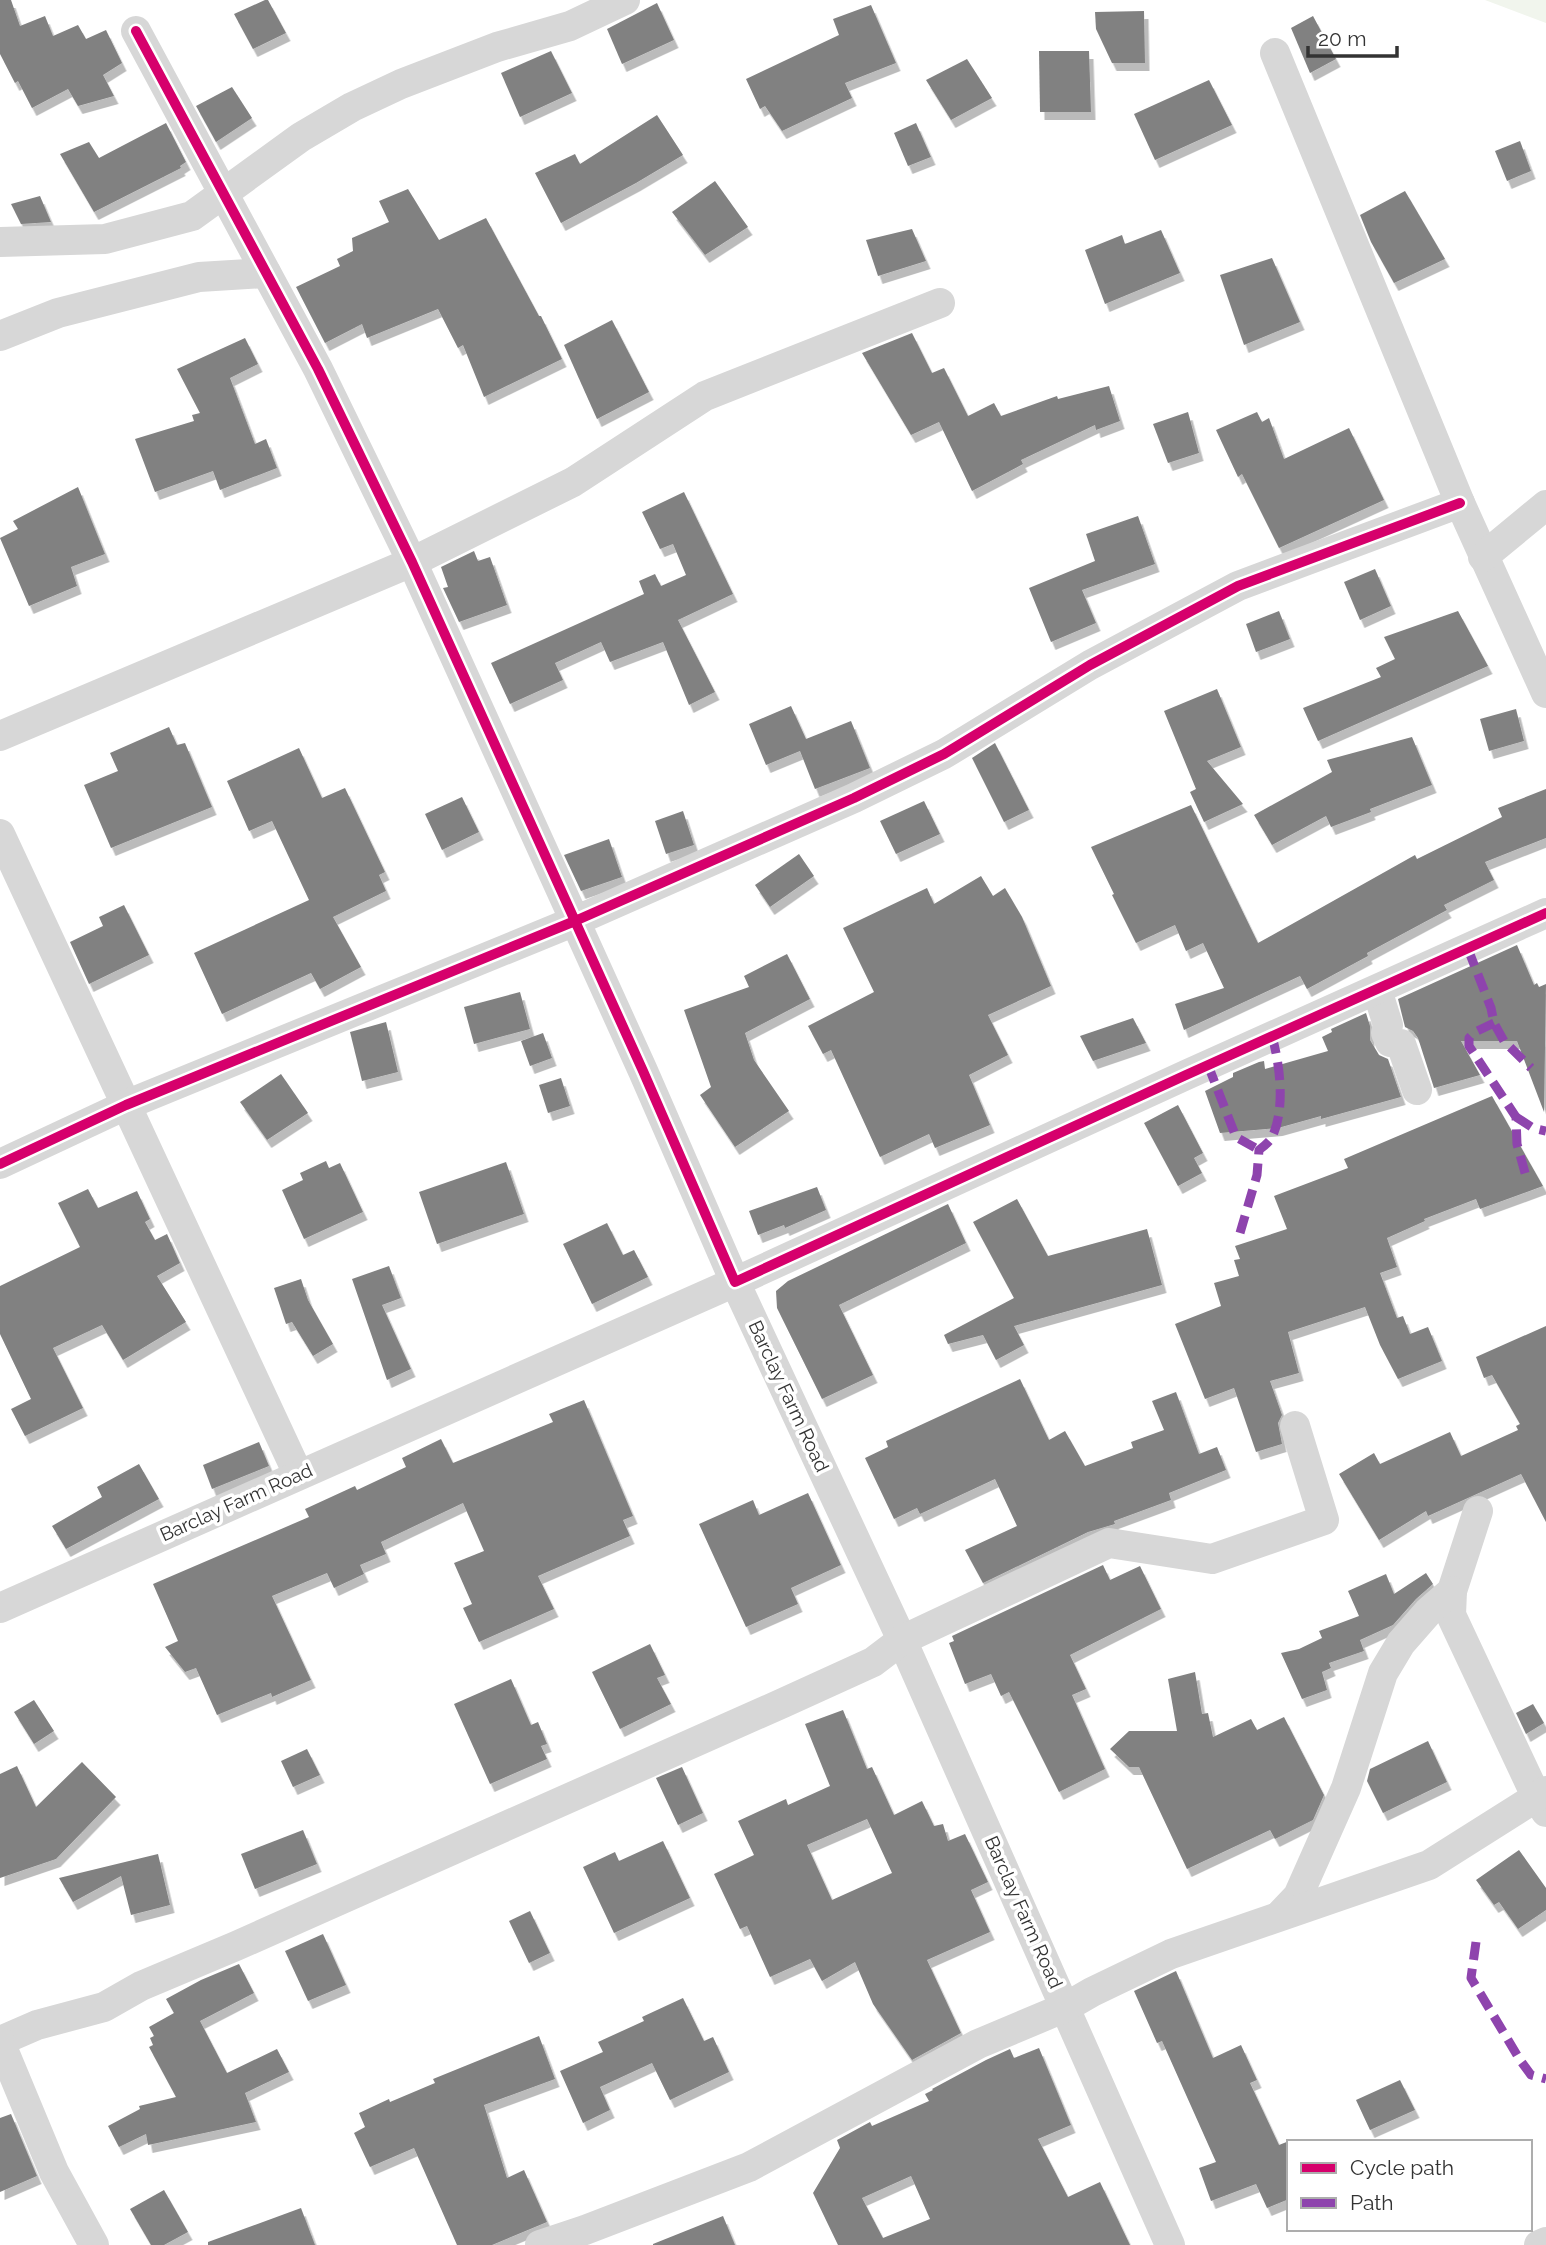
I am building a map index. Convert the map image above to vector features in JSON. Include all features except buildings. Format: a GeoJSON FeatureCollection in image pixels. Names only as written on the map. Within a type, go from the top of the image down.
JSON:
{"type":"FeatureCollection","features":[{"type":"Feature","properties":{"kind":"street"},"geometry":{"type":"LineString","coordinates":[[0,242],[105,239],[192,216],[301,137],[352,107],[497,47],[570,26],[625,0]]}},
{"type":"Feature","properties":{"kind":"street"},"geometry":{"type":"LineString","coordinates":[[136,31],[318,369],[412,562],[643,1071],[735,1282],[1546,913]]}},
{"type":"Feature","properties":{"kind":"street"},"geometry":{"type":"LineString","coordinates":[[1275,53],[1460,503],[1546,693]]}},
{"type":"Feature","properties":{"kind":"street"},"geometry":{"type":"LineString","coordinates":[[0,335],[58,313],[199,277],[266,273]]}},
{"type":"Feature","properties":{"kind":"street"},"geometry":{"type":"LineString","coordinates":[[0,736],[412,562],[573,482],[705,396],[940,303]]}},
{"type":"Feature","properties":{"kind":"street"},"geometry":{"type":"LineString","coordinates":[[0,1164],[126,1105],[575,921],[854,798],[944,754],[1090,664],[1238,586],[1460,503]]}},
{"type":"Feature","properties":{"kind":"street"},"geometry":{"type":"LineString","coordinates":[[1483,557],[1546,505]]}},
{"type":"Feature","properties":{"kind":"street"},"geometry":{"type":"LineString","coordinates":[[0,834],[298,1474]]}},
{"type":"Feature","properties":{"kind":"street"},"geometry":{"type":"LineString","coordinates":[[1377,990],[1388,1025],[1386,1033],[1390,1042],[1401,1044],[1417,1090]]}},
{"type":"Feature","properties":{"kind":"street","name":"Barclay Farm Road"},"geometry":{"type":"LineString","coordinates":[[0,1608],[735,1282],[902,1640],[1170,2245]]}},
{"type":"Feature","properties":{"kind":"street"},"geometry":{"type":"LineString","coordinates":[[94,2245],[54,2172],[0,2042],[37,2025],[104,2007],[141,1986],[873,1662],[902,1640],[1108,1543],[1212,1559],[1324,1520],[1295,1426]]}},
{"type":"Feature","properties":{"kind":"street"},"geometry":{"type":"LineString","coordinates":[[540,2245],[749,2167],[978,2044],[1066,2007],[1171,1954],[1429,1865],[1543,1800],[1451,1615],[1452,1591],[1478,1511]]}},
{"type":"Feature","properties":{"kind":"street"},"geometry":{"type":"LineString","coordinates":[[1280,1915],[1298,1896],[1346,1788],[1383,1673],[1401,1643],[1429,1611],[1452,1591]]}},
{"type":"Feature","properties":{"kind":"street"},"geometry":{"type":"LineString","coordinates":[[585,2230],[609,2239],[612,2245]]}},
{"type":"Feature","properties":{"kind":"street"},"geometry":{"type":"LineString","coordinates":[[1539,2245],[1546,2242]]}},
{"type":"Feature","properties":{"kind":"shaded area"},"geometry":{"type":"Polygon","coordinates":[[[1485,0],[1546,0],[1546,23],[1485,0]]]}},
{"type":"Feature","properties":{"kind":"marked path"},"geometry":{"type":"LineString","coordinates":[[1468,949],[1491,1008],[1494,1023],[1504,1041],[1531,1068]]}},
{"type":"Feature","properties":{"kind":"marked path"},"geometry":{"type":"LineString","coordinates":[[1494,1023],[1475,1032],[1469,1038],[1469,1046],[1516,1117],[1517,1144],[1527,1180]]}},
{"type":"Feature","properties":{"kind":"marked path"},"geometry":{"type":"LineString","coordinates":[[1240,1233],[1257,1175],[1259,1150],[1271,1139],[1279,1115],[1279,1074],[1272,1036]]}},
{"type":"Feature","properties":{"kind":"marked path"},"geometry":{"type":"LineString","coordinates":[[1208,1065],[1236,1137],[1259,1150]]}},
{"type":"Feature","properties":{"kind":"marked path"},"geometry":{"type":"LineString","coordinates":[[1516,1117],[1533,1128],[1546,1131]]}},
{"type":"Feature","properties":{"kind":"marked path"},"geometry":{"type":"LineString","coordinates":[[1476,1942],[1471,1978],[1531,2075],[1546,2079]]}},
{"type":"Feature","properties":{"kind":"cycle path"},"geometry":{"type":"LineString","coordinates":[[136,31],[318,369],[412,562],[575,921],[854,798],[944,754],[1090,665],[1238,586],[1460,503]]}},
{"type":"Feature","properties":{"kind":"cycle path"},"geometry":{"type":"LineString","coordinates":[[0,1164],[126,1105],[575,921],[735,1282],[1546,913]]}}]}
